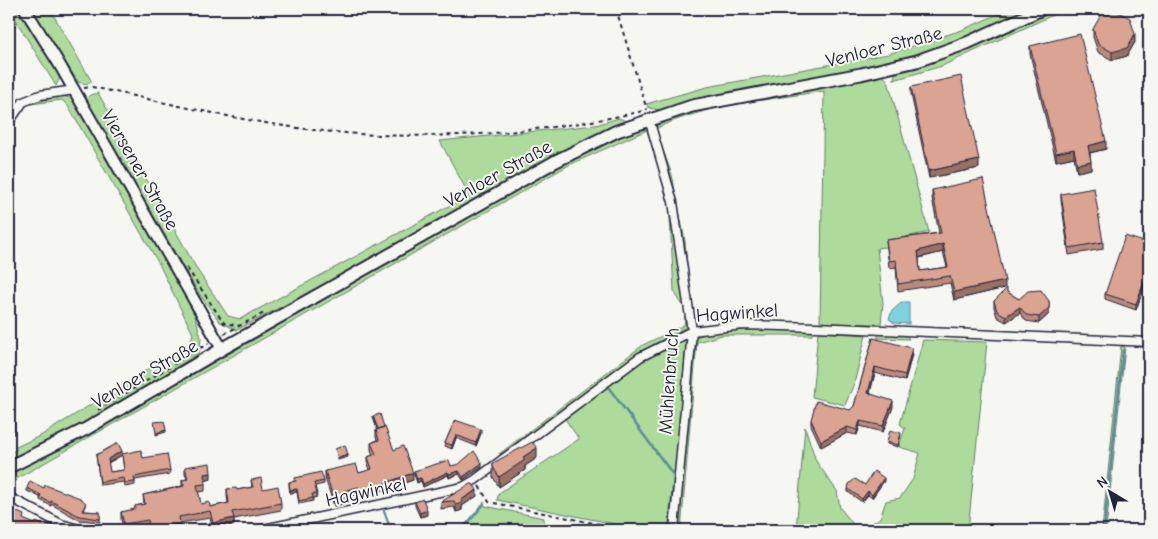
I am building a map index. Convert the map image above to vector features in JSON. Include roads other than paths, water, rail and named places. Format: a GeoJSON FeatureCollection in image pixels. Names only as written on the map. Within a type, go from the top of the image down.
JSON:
{"type":"FeatureCollection","features":[{"type":"Feature","properties":{"kind":"main road","name":"Venloer Straße"},"geometry":{"type":"LineString","coordinates":[[9,467],[86,429],[219,344],[556,161],[648,115],[722,99],[861,74],[917,60],[974,40],[1042,9]]}},
{"type":"Feature","properties":{"kind":"street","name":"Viersener Straße"},"geometry":{"type":"LineString","coordinates":[[25,9],[75,90],[219,344]]}},
{"type":"Feature","properties":{"kind":"street"},"geometry":{"type":"LineString","coordinates":[[9,122],[23,102],[40,95],[75,90]]}},
{"type":"Feature","properties":{"kind":"street","name":"Mühlenbruch"},"geometry":{"type":"LineString","coordinates":[[648,115],[673,202],[692,331],[674,530]]}},
{"type":"Feature","properties":{"kind":"street","name":"Hagwinkel"},"geometry":{"type":"LineString","coordinates":[[259,530],[452,491],[476,480],[640,357],[692,331],[743,325],[807,326],[1149,342]]}},
{"type":"Feature","properties":{"kind":"street"},"geometry":{"type":"LineString","coordinates":[[9,498],[61,524],[82,530]]}},
{"type":"Feature","properties":{"kind":"water"},"geometry":{"type":"Polygon","coordinates":[[[902,302],[909,302],[909,324],[894,323],[889,319],[892,311],[902,302]]]}},
{"type":"Feature","properties":{"kind":"waterway"},"geometry":{"type":"LineString","coordinates":[[1104,530],[1123,350]]}},
{"type":"Feature","properties":{"kind":"waterway"},"geometry":{"type":"LineString","coordinates":[[609,388],[674,476],[669,530]]}},
{"type":"Feature","properties":{"kind":"waterway"},"geometry":{"type":"LineString","coordinates":[[462,530],[483,505]]}},
{"type":"Feature","properties":{"kind":"waterway"},"geometry":{"type":"LineString","coordinates":[[384,511],[391,530]]}}]}
